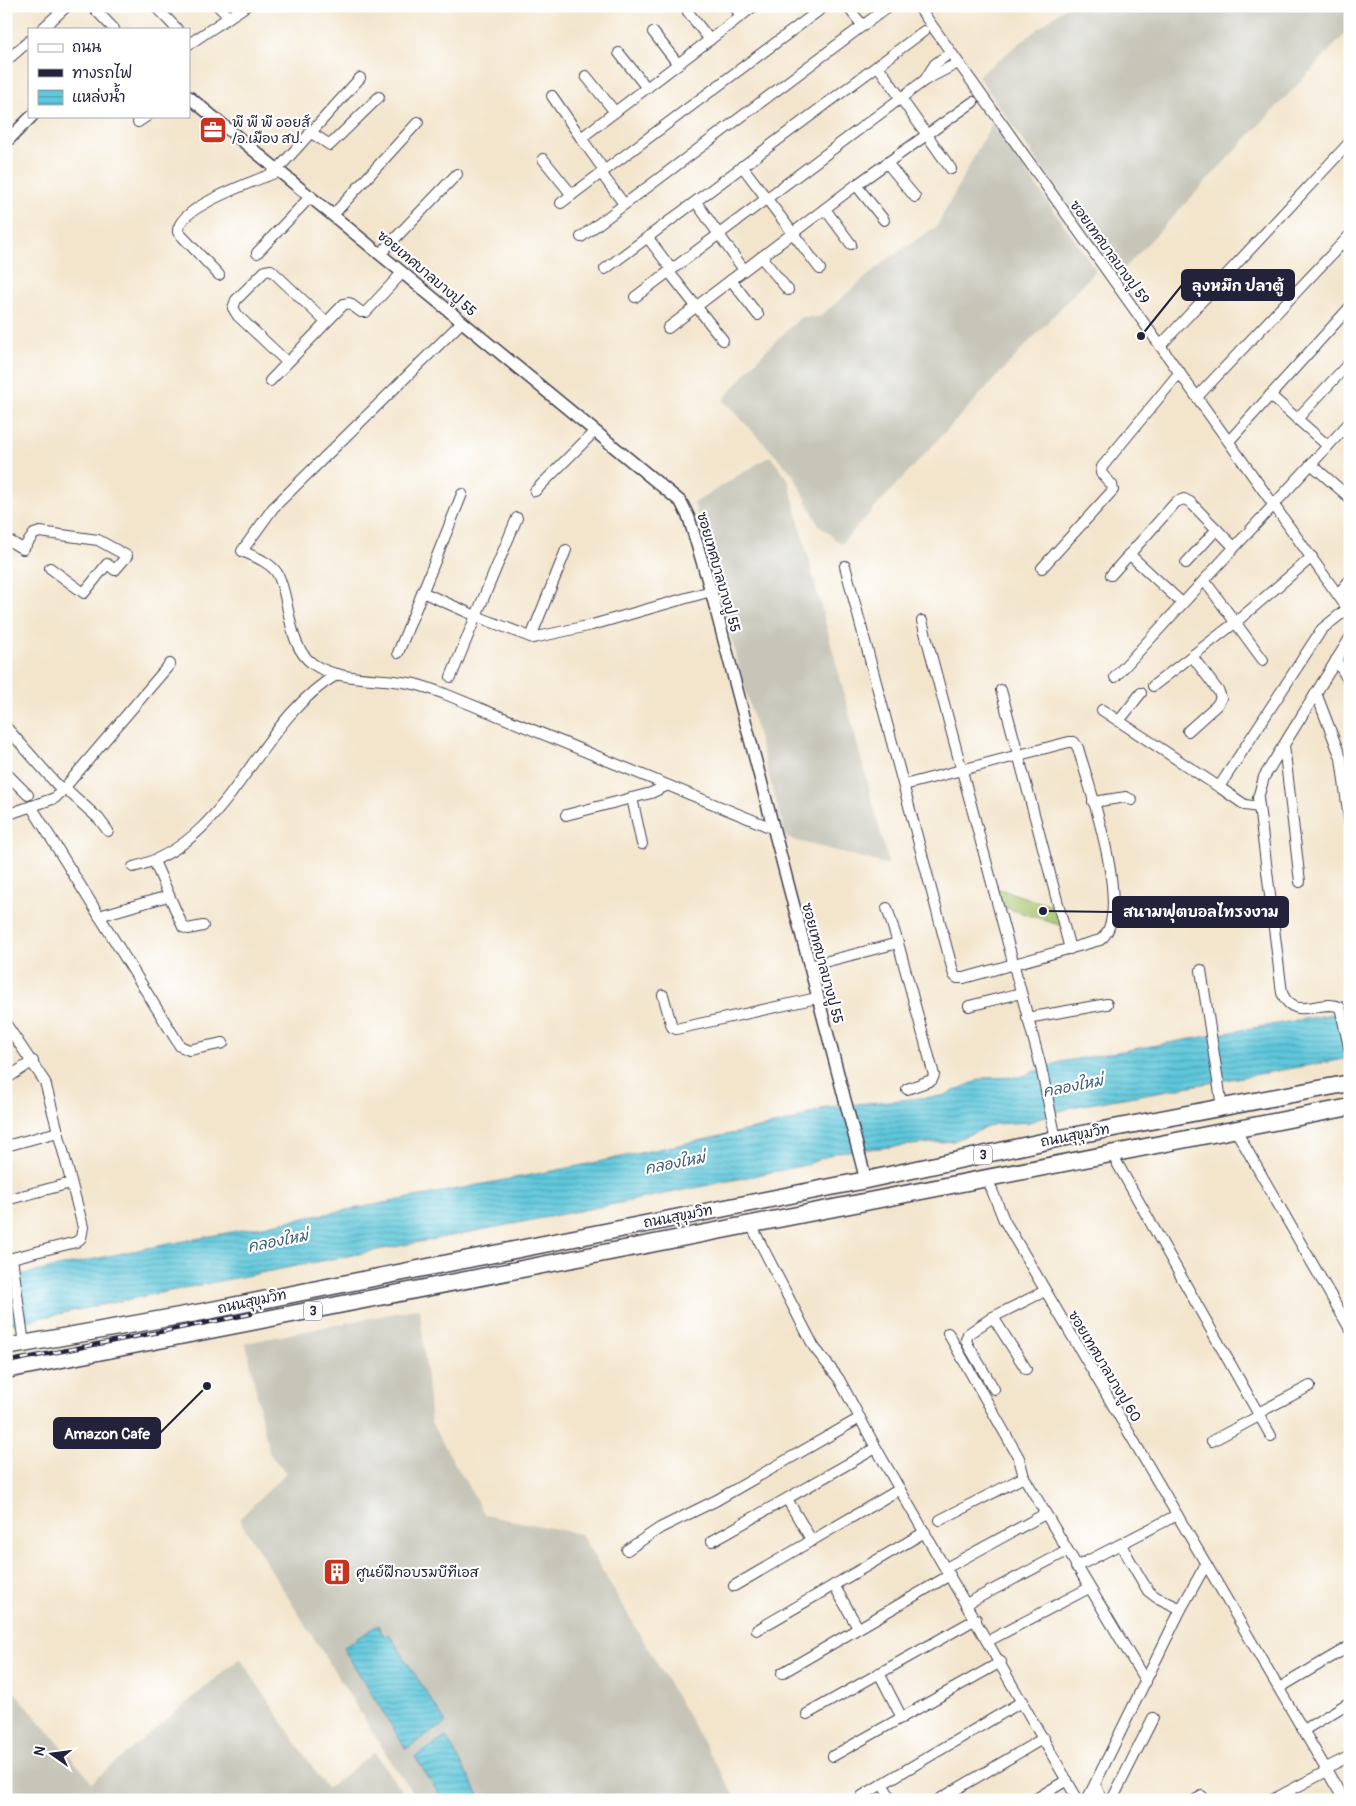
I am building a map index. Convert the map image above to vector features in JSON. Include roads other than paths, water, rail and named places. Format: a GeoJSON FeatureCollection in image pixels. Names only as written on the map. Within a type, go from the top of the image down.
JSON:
{"type":"FeatureCollection","features":[{"type":"Feature","properties":{"kind":"highway","name":"ถนนสุขุมวิท"},"geometry":{"type":"LineString","coordinates":[[6,1347],[23,1337],[202,1312],[616,1228],[866,1180],[1056,1139],[1350,1083]]}},
{"type":"Feature","properties":{"kind":"highway","name":"ถนนสุขุมวิท"},"geometry":{"type":"LineString","coordinates":[[6,1370],[1350,1108]]}},
{"type":"Feature","properties":{"kind":"highway"},"geometry":{"type":"LineString","coordinates":[[616,1228],[620,1251]]}},
{"type":"Feature","properties":{"kind":"street"},"geometry":{"type":"LineString","coordinates":[[43,28],[67,6]]}},
{"type":"Feature","properties":{"kind":"street"},"geometry":{"type":"LineString","coordinates":[[92,6],[113,28]]}},
{"type":"Feature","properties":{"kind":"street"},"geometry":{"type":"LineString","coordinates":[[155,6],[176,28]]}},
{"type":"Feature","properties":{"kind":"street"},"geometry":{"type":"LineString","coordinates":[[218,6],[229,18]]}},
{"type":"Feature","properties":{"kind":"street"},"geometry":{"type":"LineString","coordinates":[[190,42],[246,6]]}},
{"type":"Feature","properties":{"kind":"street"},"geometry":{"type":"LineString","coordinates":[[734,6],[741,16]]}},
{"type":"Feature","properties":{"kind":"street"},"geometry":{"type":"LineString","coordinates":[[581,138],[754,6]]}},
{"type":"Feature","properties":{"kind":"street"},"geometry":{"type":"LineString","coordinates":[[561,203],[825,6]]}},
{"type":"Feature","properties":{"kind":"street"},"geometry":{"type":"LineString","coordinates":[[847,6],[863,26]]}},
{"type":"Feature","properties":{"kind":"street"},"geometry":{"type":"LineString","coordinates":[[580,237],[889,6]]}},
{"type":"Feature","properties":{"kind":"street","name":"ซอยเทศบาลบางปู 59"},"geometry":{"type":"LineString","coordinates":[[918,6],[1198,396],[1348,610]]}},
{"type":"Feature","properties":{"kind":"street"},"geometry":{"type":"LineString","coordinates":[[688,12],[710,40]]}},
{"type":"Feature","properties":{"kind":"street"},"geometry":{"type":"LineString","coordinates":[[606,269],[924,31]]}},
{"type":"Feature","properties":{"kind":"street"},"geometry":{"type":"LineString","coordinates":[[653,32],[678,64]]}},
{"type":"Feature","properties":{"kind":"street"},"geometry":{"type":"LineString","coordinates":[[6,61],[28,42]]}},
{"type":"Feature","properties":{"kind":"street"},"geometry":{"type":"LineString","coordinates":[[619,53],[646,88]]}},
{"type":"Feature","properties":{"kind":"street"},"geometry":{"type":"LineString","coordinates":[[925,80],[935,64],[950,53]]}},
{"type":"Feature","properties":{"kind":"street"},"geometry":{"type":"LineString","coordinates":[[635,297],[925,80],[958,63]]}},
{"type":"Feature","properties":{"kind":"street"},"geometry":{"type":"LineString","coordinates":[[878,66],[951,169]]}},
{"type":"Feature","properties":{"kind":"street"},"geometry":{"type":"LineString","coordinates":[[586,76],[614,112]]}},
{"type":"Feature","properties":{"kind":"street"},"geometry":{"type":"LineString","coordinates":[[219,275],[178,232],[179,225],[195,208],[279,170],[310,132],[360,78]]}},
{"type":"Feature","properties":{"kind":"street"},"geometry":{"type":"LineString","coordinates":[[552,96],[624,204]]}},
{"type":"Feature","properties":{"kind":"street"},"geometry":{"type":"LineString","coordinates":[[310,132],[330,145],[379,97]]}},
{"type":"Feature","properties":{"kind":"street","name":"ซอยเทศบาลบางปู 55"},"geometry":{"type":"LineString","coordinates":[[190,98],[681,502],[689,518],[711,591],[866,1180]]}},
{"type":"Feature","properties":{"kind":"street"},"geometry":{"type":"LineString","coordinates":[[668,328],[825,209],[972,102]]}},
{"type":"Feature","properties":{"kind":"street"},"geometry":{"type":"LineString","coordinates":[[6,142],[30,118]]}},
{"type":"Feature","properties":{"kind":"street"},"geometry":{"type":"LineString","coordinates":[[333,215],[418,122]]}},
{"type":"Feature","properties":{"kind":"street"},"geometry":{"type":"LineString","coordinates":[[1161,345],[1350,142]]}},
{"type":"Feature","properties":{"kind":"street"},"geometry":{"type":"LineString","coordinates":[[543,159],[572,195]]}},
{"type":"Feature","properties":{"kind":"street"},"geometry":{"type":"LineString","coordinates":[[887,163],[915,197]]}},
{"type":"Feature","properties":{"kind":"street"},"geometry":{"type":"LineString","coordinates":[[742,166],[820,269]]}},
{"type":"Feature","properties":{"kind":"street"},"geometry":{"type":"LineString","coordinates":[[380,254],[457,174]]}},
{"type":"Feature","properties":{"kind":"street"},"geometry":{"type":"LineString","coordinates":[[856,186],[884,220]]}},
{"type":"Feature","properties":{"kind":"street"},"geometry":{"type":"LineString","coordinates":[[257,253],[311,196]]}},
{"type":"Feature","properties":{"kind":"street"},"geometry":{"type":"LineString","coordinates":[[696,202],[744,270]]}},
{"type":"Feature","properties":{"kind":"street"},"geometry":{"type":"LineString","coordinates":[[825,209],[851,244]]}},
{"type":"Feature","properties":{"kind":"street"},"geometry":{"type":"LineString","coordinates":[[1198,396],[1350,235]]}},
{"type":"Feature","properties":{"kind":"street"},"geometry":{"type":"LineString","coordinates":[[648,238],[723,340]]}},
{"type":"Feature","properties":{"kind":"street"},"geometry":{"type":"LineString","coordinates":[[761,257],[788,290]]}},
{"type":"Feature","properties":{"kind":"street"},"geometry":{"type":"LineString","coordinates":[[287,362],[238,316],[233,308],[236,300],[265,271],[270,270],[326,322]]}},
{"type":"Feature","properties":{"kind":"street"},"geometry":{"type":"LineString","coordinates":[[270,381],[344,304],[349,303],[361,312],[366,312],[402,273]]}},
{"type":"Feature","properties":{"kind":"street"},"geometry":{"type":"LineString","coordinates":[[731,280],[758,315]]}},
{"type":"Feature","properties":{"kind":"street"},"geometry":{"type":"LineString","coordinates":[[1229,441],[1350,307]]}},
{"type":"Feature","properties":{"kind":"street"},"geometry":{"type":"LineString","coordinates":[[462,322],[273,508],[242,551],[264,562],[278,574],[292,626],[305,657],[322,669],[338,674],[426,687],[772,828]]}},
{"type":"Feature","properties":{"kind":"street"},"geometry":{"type":"LineString","coordinates":[[1297,419],[1350,362]]}},
{"type":"Feature","properties":{"kind":"street"},"geometry":{"type":"LineString","coordinates":[[1042,568],[1113,490],[1112,485],[1101,472],[1102,467],[1180,372]]}},
{"type":"Feature","properties":{"kind":"street"},"geometry":{"type":"LineString","coordinates":[[1270,395],[1328,446]]}},
{"type":"Feature","properties":{"kind":"street"},"geometry":{"type":"LineString","coordinates":[[1114,677],[1350,422]]}},
{"type":"Feature","properties":{"kind":"street"},"geometry":{"type":"LineString","coordinates":[[535,491],[596,432]]}},
{"type":"Feature","properties":{"kind":"street"},"geometry":{"type":"LineString","coordinates":[[1311,464],[1350,498]]}},
{"type":"Feature","properties":{"kind":"street"},"geometry":{"type":"LineString","coordinates":[[398,653],[462,494]]}},
{"type":"Feature","properties":{"kind":"street"},"geometry":{"type":"LineString","coordinates":[[1111,575],[1180,500],[1184,499],[1190,502],[1234,547]]}},
{"type":"Feature","properties":{"kind":"street"},"geometry":{"type":"LineString","coordinates":[[451,677],[517,518]]}},
{"type":"Feature","properties":{"kind":"street"},"geometry":{"type":"LineString","coordinates":[[1186,563],[1216,529]]}},
{"type":"Feature","properties":{"kind":"street"},"geometry":{"type":"LineString","coordinates":[[6,539],[23,549],[34,534],[40,532],[98,540],[127,556],[115,570],[107,564],[84,593],[50,568]]}},
{"type":"Feature","properties":{"kind":"street"},"geometry":{"type":"LineString","coordinates":[[531,638],[566,550]]}},
{"type":"Feature","properties":{"kind":"street"},"geometry":{"type":"LineString","coordinates":[[1129,554],[1182,603]]}},
{"type":"Feature","properties":{"kind":"street"},"geometry":{"type":"LineString","coordinates":[[1154,686],[1236,622],[1312,557]]}},
{"type":"Feature","properties":{"kind":"street"},"geometry":{"type":"LineString","coordinates":[[845,566],[954,975],[957,978],[964,978],[1013,965],[1100,940],[1108,933],[1111,926],[1111,872],[1078,748],[1074,742],[904,786]]}},
{"type":"Feature","properties":{"kind":"street"},"geometry":{"type":"LineString","coordinates":[[1204,580],[1263,660]]}},
{"type":"Feature","properties":{"kind":"street"},"geometry":{"type":"LineString","coordinates":[[1338,594],[1350,580]]}},
{"type":"Feature","properties":{"kind":"street"},"geometry":{"type":"LineString","coordinates":[[422,592],[531,638],[592,625],[711,591]]}},
{"type":"Feature","properties":{"kind":"street"},"geometry":{"type":"LineString","coordinates":[[1219,787],[1322,630],[1348,610]]}},
{"type":"Feature","properties":{"kind":"street"},"geometry":{"type":"LineString","coordinates":[[922,622],[1021,993],[1056,1139]]}},
{"type":"Feature","properties":{"kind":"street"},"geometry":{"type":"LineString","coordinates":[[1350,638],[1261,784],[1259,807],[1282,993],[1289,1004],[1294,1007],[1309,1008],[1334,1005],[1342,1010],[1350,1051]]}},
{"type":"Feature","properties":{"kind":"street"},"geometry":{"type":"LineString","coordinates":[[1188,731],[1217,705],[1221,698],[1220,692],[1192,656]]}},
{"type":"Feature","properties":{"kind":"street"},"geometry":{"type":"LineString","coordinates":[[1336,660],[1350,683]]}},
{"type":"Feature","properties":{"kind":"street"},"geometry":{"type":"LineString","coordinates":[[6,815],[33,810],[56,798],[170,664]]}},
{"type":"Feature","properties":{"kind":"street"},"geometry":{"type":"LineString","coordinates":[[133,867],[154,861],[197,832],[296,708],[316,688],[338,674]]}},
{"type":"Feature","properties":{"kind":"street"},"geometry":{"type":"LineString","coordinates":[[1001,690],[1070,949]]}},
{"type":"Feature","properties":{"kind":"street"},"geometry":{"type":"LineString","coordinates":[[1119,721],[1141,693]]}},
{"type":"Feature","properties":{"kind":"street"},"geometry":{"type":"LineString","coordinates":[[1316,693],[1341,758],[1350,827]]}},
{"type":"Feature","properties":{"kind":"street"},"geometry":{"type":"LineString","coordinates":[[1102,710],[1245,805],[1259,807]]}},
{"type":"Feature","properties":{"kind":"street"},"geometry":{"type":"LineString","coordinates":[[6,727],[58,787],[98,819],[108,831]]}},
{"type":"Feature","properties":{"kind":"street"},"geometry":{"type":"LineString","coordinates":[[1284,745],[1300,882]]}},
{"type":"Feature","properties":{"kind":"street"},"geometry":{"type":"LineString","coordinates":[[6,773],[28,795]]}},
{"type":"Feature","properties":{"kind":"street"},"geometry":{"type":"LineString","coordinates":[[566,815],[632,798],[666,786]]}},
{"type":"Feature","properties":{"kind":"street"},"geometry":{"type":"LineString","coordinates":[[1093,802],[1126,797],[1132,800]]}},
{"type":"Feature","properties":{"kind":"street"},"geometry":{"type":"LineString","coordinates":[[632,798],[642,844]]}},
{"type":"Feature","properties":{"kind":"street"},"geometry":{"type":"LineString","coordinates":[[33,810],[180,1046],[189,1050],[223,1043]]}},
{"type":"Feature","properties":{"kind":"street"},"geometry":{"type":"LineString","coordinates":[[154,861],[168,896],[185,928],[192,929],[203,926]]}},
{"type":"Feature","properties":{"kind":"street"},"geometry":{"type":"LineString","coordinates":[[99,916],[168,896]]}},
{"type":"Feature","properties":{"kind":"street"},"geometry":{"type":"LineString","coordinates":[[888,908],[934,1075],[932,1080],[907,1089]]}},
{"type":"Feature","properties":{"kind":"street"},"geometry":{"type":"LineString","coordinates":[[809,966],[898,943]]}},
{"type":"Feature","properties":{"kind":"street"},"geometry":{"type":"LineString","coordinates":[[1201,970],[1222,1107]]}},
{"type":"Feature","properties":{"kind":"street"},"geometry":{"type":"LineString","coordinates":[[969,1006],[1021,993]]}},
{"type":"Feature","properties":{"kind":"street"},"geometry":{"type":"LineString","coordinates":[[663,995],[672,1027],[676,1029],[817,998]]}},
{"type":"Feature","properties":{"kind":"street"},"geometry":{"type":"LineString","coordinates":[[1027,1018],[1107,1004]]}},
{"type":"Feature","properties":{"kind":"street"},"geometry":{"type":"LineString","coordinates":[[6,1024],[45,1082],[83,1227],[80,1238],[76,1242],[11,1261],[23,1337]]}},
{"type":"Feature","properties":{"kind":"street"},"geometry":{"type":"LineString","coordinates":[[6,1079],[32,1061]]}},
{"type":"Feature","properties":{"kind":"street"},"geometry":{"type":"LineString","coordinates":[[1235,1129],[1350,1329]]}},
{"type":"Feature","properties":{"kind":"street"},"geometry":{"type":"LineString","coordinates":[[6,1146],[58,1132]]}},
{"type":"Feature","properties":{"kind":"street"},"geometry":{"type":"LineString","coordinates":[[1112,1154],[1271,1436]]}},
{"type":"Feature","properties":{"kind":"street","name":"ซอยเทศบาลบางปู 60"},"geometry":{"type":"LineString","coordinates":[[987,1178],[1004,1220],[1344,1800]]}},
{"type":"Feature","properties":{"kind":"street"},"geometry":{"type":"LineString","coordinates":[[6,1200],[71,1183]]}},
{"type":"Feature","properties":{"kind":"street"},"geometry":{"type":"LineString","coordinates":[[751,1226],[814,1347],[831,1366],[1078,1800]]}},
{"type":"Feature","properties":{"kind":"street"},"geometry":{"type":"LineString","coordinates":[[994,1389],[966,1340],[970,1331],[993,1317],[1045,1291]]}},
{"type":"Feature","properties":{"kind":"street"},"geometry":{"type":"LineString","coordinates":[[993,1317],[1026,1369]]}},
{"type":"Feature","properties":{"kind":"street"},"geometry":{"type":"LineString","coordinates":[[948,1332],[1019,1458],[1024,1477],[1146,1682]]}},
{"type":"Feature","properties":{"kind":"street"},"geometry":{"type":"LineString","coordinates":[[1212,1441],[1310,1386]]}},
{"type":"Feature","properties":{"kind":"street"},"geometry":{"type":"LineString","coordinates":[[627,1550],[653,1532],[717,1500],[860,1418]]}},
{"type":"Feature","properties":{"kind":"street"},"geometry":{"type":"LineString","coordinates":[[712,1541],[876,1448]]}},
{"type":"Feature","properties":{"kind":"street"},"geometry":{"type":"LineString","coordinates":[[940,1520],[1024,1477]]}},
{"type":"Feature","properties":{"kind":"street"},"geometry":{"type":"LineString","coordinates":[[734,1586],[900,1490]]}},
{"type":"Feature","properties":{"kind":"street"},"geometry":{"type":"LineString","coordinates":[[786,1499],[812,1541]]}},
{"type":"Feature","properties":{"kind":"street"},"geometry":{"type":"LineString","coordinates":[[782,1673],[1045,1514]]}},
{"type":"Feature","properties":{"kind":"street"},"geometry":{"type":"LineString","coordinates":[[1076,1566],[1177,1515]]}},
{"type":"Feature","properties":{"kind":"street"},"geometry":{"type":"LineString","coordinates":[[757,1630],[925,1532]]}},
{"type":"Feature","properties":{"kind":"street"},"geometry":{"type":"LineString","coordinates":[[1121,1544],[1148,1591],[1181,1609]]}},
{"type":"Feature","properties":{"kind":"street"},"geometry":{"type":"LineString","coordinates":[[966,1604],[1067,1551]]}},
{"type":"Feature","properties":{"kind":"street"},"geometry":{"type":"LineString","coordinates":[[1088,1800],[1181,1609],[1206,1564]]}},
{"type":"Feature","properties":{"kind":"street"},"geometry":{"type":"LineString","coordinates":[[834,1585],[858,1628]]}},
{"type":"Feature","properties":{"kind":"street"},"geometry":{"type":"LineString","coordinates":[[988,1641],[1089,1588]]}},
{"type":"Feature","properties":{"kind":"street"},"geometry":{"type":"LineString","coordinates":[[807,1714],[976,1619]]}},
{"type":"Feature","properties":{"kind":"street"},"geometry":{"type":"LineString","coordinates":[[1279,1688],[1350,1646]]}},
{"type":"Feature","properties":{"kind":"street"},"geometry":{"type":"LineString","coordinates":[[833,1756],[1001,1662]]}},
{"type":"Feature","properties":{"kind":"street"},"geometry":{"type":"LineString","coordinates":[[879,1673],[902,1718]]}},
{"type":"Feature","properties":{"kind":"street"},"geometry":{"type":"LineString","coordinates":[[862,1796],[1023,1701]]}},
{"type":"Feature","properties":{"kind":"street"},"geometry":{"type":"LineString","coordinates":[[1304,1730],[1350,1702]]}},
{"type":"Feature","properties":{"kind":"street"},"geometry":{"type":"LineString","coordinates":[[1112,1800],[1153,1718]]}},
{"type":"Feature","properties":{"kind":"street"},"geometry":{"type":"LineString","coordinates":[[938,1800],[1044,1738]]}},
{"type":"Feature","properties":{"kind":"street"},"geometry":{"type":"LineString","coordinates":[[1272,1800],[1288,1796],[1350,1756]]}},
{"type":"Feature","properties":{"kind":"street"},"geometry":{"type":"LineString","coordinates":[[1034,1800],[1067,1780]]}},
{"type":"Feature","properties":{"kind":"street"},"geometry":{"type":"LineString","coordinates":[[882,1784],[892,1800]]}},
{"type":"Feature","properties":{"kind":"street"},"geometry":{"type":"LineString","coordinates":[[1095,1785],[1103,1800]]}},
{"type":"Feature","properties":{"kind":"water","name":"คลองใหม่"},"geometry":{"type":"Polygon","coordinates":[[[1350,1011],[1350,1058],[1072,1107],[1029,1122],[995,1124],[953,1141],[837,1152],[806,1165],[6,1325],[6,1278],[137,1250],[583,1165],[792,1121],[826,1107],[942,1096],[984,1078],[1020,1077],[1060,1062],[1350,1011]]]}},
{"type":"Feature","properties":{"kind":"water"},"geometry":{"type":"Polygon","coordinates":[[[378,1625],[384,1636],[389,1634],[446,1723],[406,1749],[343,1648],[378,1625]]]}},
{"type":"Feature","properties":{"kind":"water"},"geometry":{"type":"Polygon","coordinates":[[[446,1737],[482,1800],[443,1800],[415,1757],[446,1737]]]}},
{"type":"Feature","properties":{"kind":"railway"},"geometry":{"type":"LineString","coordinates":[[6,1362],[251,1314]]}},
{"type":"Feature","properties":{"kind":"place","name":"พี พี พี ออยส์ /อ.เมือง สป."},"geometry":{"type":"Point","coordinates":[213,130]}},
{"type":"Feature","properties":{"kind":"place","name":"ลุงหมึก ปลาตู้"},"geometry":{"type":"Point","coordinates":[1141,336]}},
{"type":"Feature","properties":{"kind":"place","name":"สนามฟุตบอลไทรงงาม"},"geometry":{"type":"Point","coordinates":[1043,911]}},
{"type":"Feature","properties":{"kind":"place","name":"Amazon Cafe"},"geometry":{"type":"Point","coordinates":[207,1386]}},
{"type":"Feature","properties":{"kind":"place","name":"ศูนย์ฝึกอบรมบีทีเอส"},"geometry":{"type":"Point","coordinates":[337,1572]}}]}
